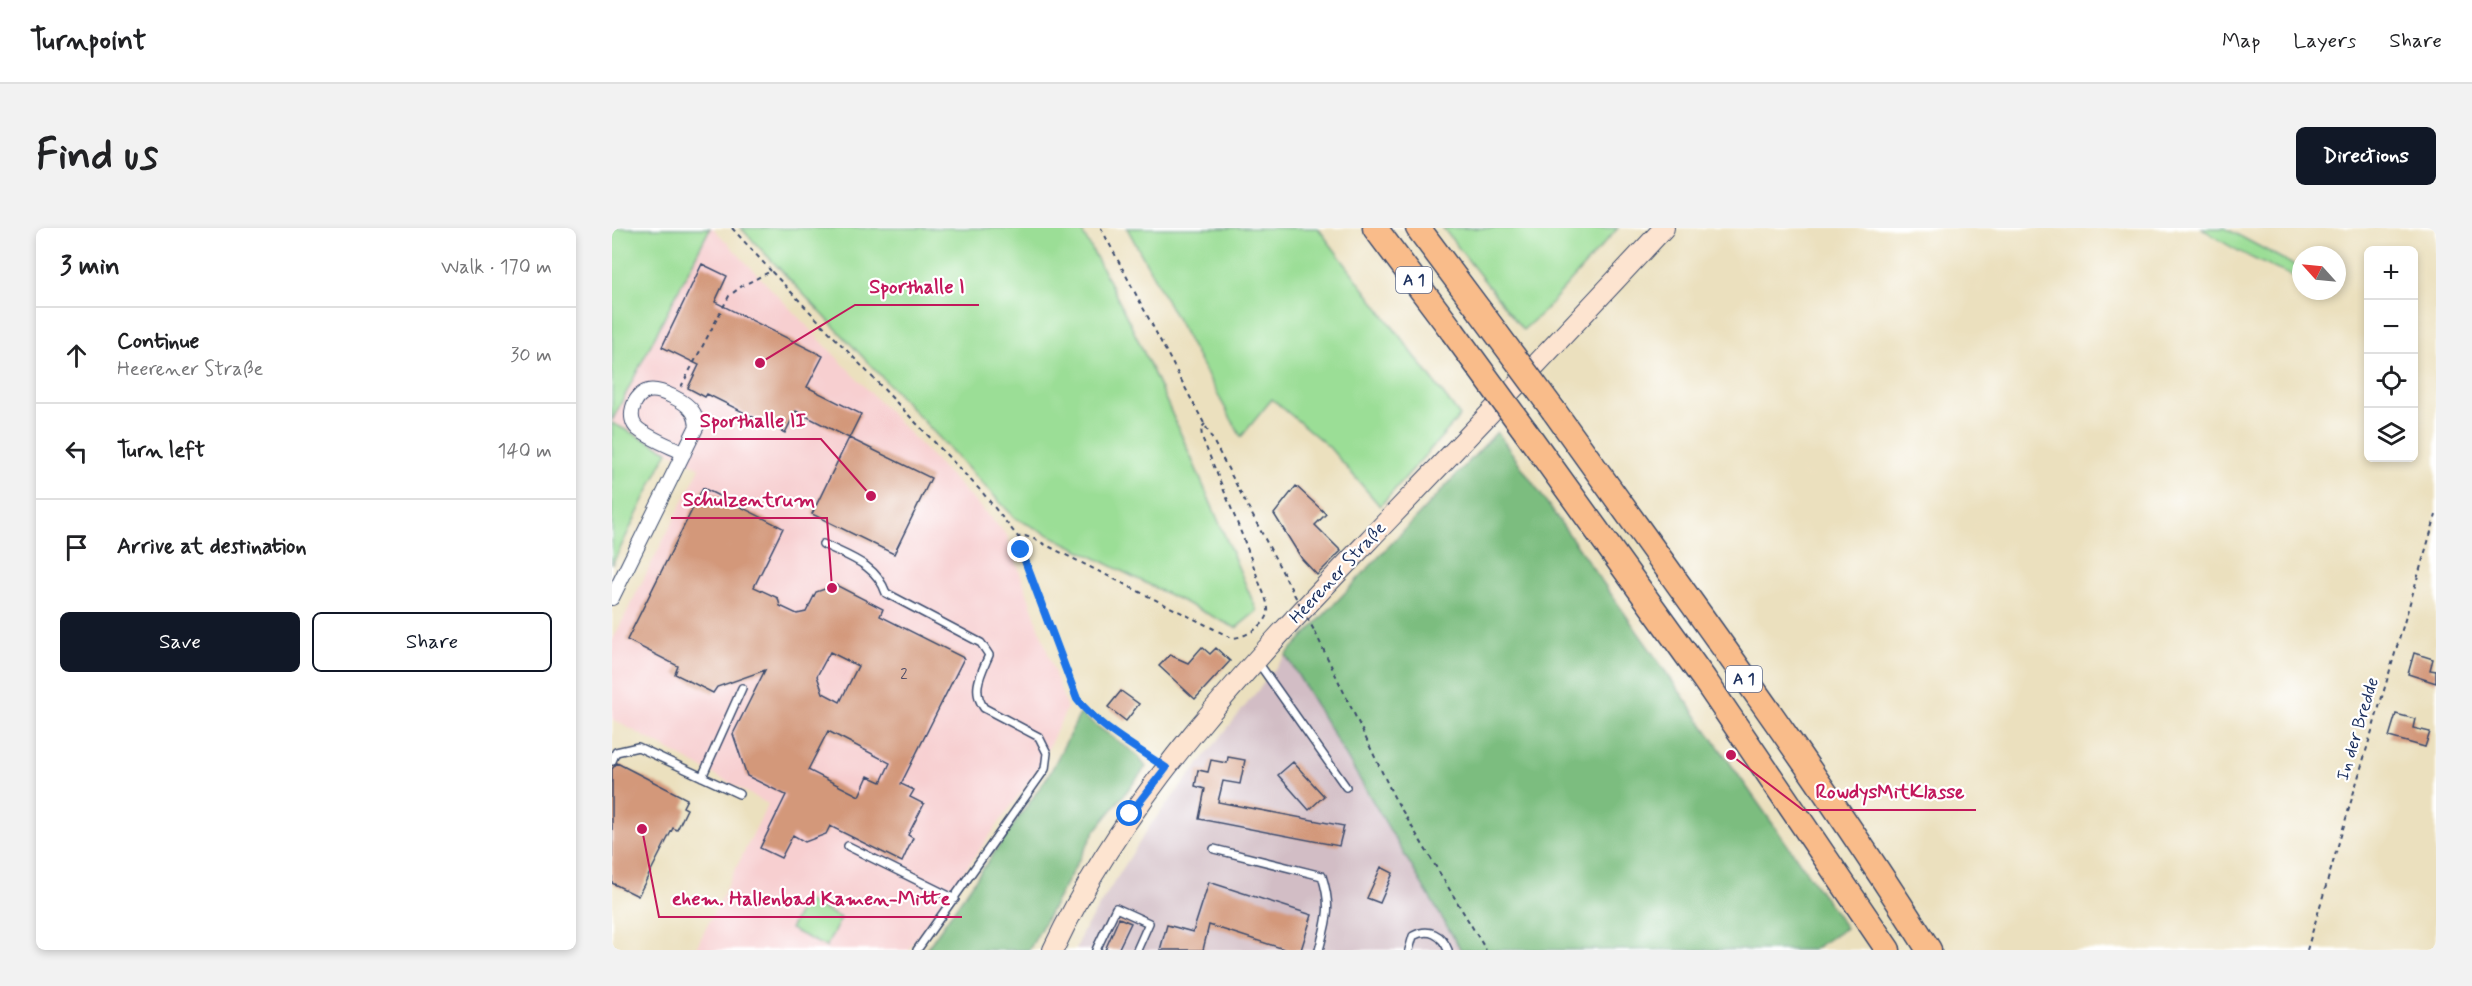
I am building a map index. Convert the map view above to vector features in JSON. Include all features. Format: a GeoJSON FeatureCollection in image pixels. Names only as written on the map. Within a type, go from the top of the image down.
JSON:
{"type":"FeatureCollection","features":[{"type":"Feature","properties":{"kind":"highway","name":"A 1"},"geometry":{"type":"LineString","coordinates":[[1375,228],[1704,679],[1888,950]]}},
{"type":"Feature","properties":{"kind":"highway","name":"A 1"},"geometry":{"type":"LineString","coordinates":[[1418,228],[1554,411],[1728,656],[1892,892],[1929,950]]}},
{"type":"Feature","properties":{"kind":"main road","name":"Heerener Straße"},"geometry":{"type":"LineString","coordinates":[[1053,950],[1112,842],[1166,768],[1330,580],[1664,228]]}},
{"type":"Feature","properties":{"kind":"street"},"geometry":{"type":"LineString","coordinates":[[612,598],[684,453],[697,426],[694,414],[688,406],[658,391],[647,391],[639,396],[631,419],[637,428],[684,453]]}},
{"type":"Feature","properties":{"kind":"lane"},"geometry":{"type":"LineString","coordinates":[[823,544],[872,568],[882,582],[886,593],[981,643],[989,655],[977,684],[978,700],[984,708],[1039,737],[1047,753],[1045,769],[917,950]]}},
{"type":"Feature","properties":{"kind":"lane"},"geometry":{"type":"LineString","coordinates":[[1257,661],[1346,787]]}},
{"type":"Feature","properties":{"kind":"lane"},"geometry":{"type":"LineString","coordinates":[[702,777],[742,688]]}},
{"type":"Feature","properties":{"kind":"lane"},"geometry":{"type":"LineString","coordinates":[[612,761],[616,752],[638,747],[739,794]]}},
{"type":"Feature","properties":{"kind":"lane"},"geometry":{"type":"LineString","coordinates":[[849,846],[955,899]]}},
{"type":"Feature","properties":{"kind":"lane"},"geometry":{"type":"LineString","coordinates":[[1214,849],[1322,876],[1329,897],[1328,919],[1319,950]]}},
{"type":"Feature","properties":{"kind":"lane"},"geometry":{"type":"LineString","coordinates":[[1096,950],[1116,908],[1149,923],[1137,950]]}},
{"type":"Feature","properties":{"kind":"lane"},"geometry":{"type":"LineString","coordinates":[[1409,950],[1413,936],[1428,931],[1437,935],[1448,950]]}},
{"type":"Feature","properties":{"kind":"path"},"geometry":{"type":"LineString","coordinates":[[732,228],[975,484],[1018,537],[1077,699],[1103,724],[1166,768]]}},
{"type":"Feature","properties":{"kind":"path"},"geometry":{"type":"LineString","coordinates":[[1101,228],[1315,632],[1394,797],[1486,950]]}},
{"type":"Feature","properties":{"kind":"path"},"geometry":{"type":"LineString","coordinates":[[675,400],[729,296],[742,286],[771,271]]}},
{"type":"Feature","properties":{"kind":"path"},"geometry":{"type":"LineString","coordinates":[[1018,537],[1034,539],[1232,638],[1245,635],[1266,620],[1267,604],[1202,437],[1204,424]]}},
{"type":"Feature","properties":{"kind":"path","name":"In der Bredde"},"geometry":{"type":"LineString","coordinates":[[2307,950],[2436,515]]}},
{"type":"Feature","properties":{"kind":"shaded area"},"geometry":{"type":"Polygon","coordinates":[[[710,228],[713,228],[1007,535],[1067,708],[1040,766],[908,950],[695,950],[768,804],[612,719],[612,641],[700,468],[612,421],[710,228]]]}},
{"type":"Feature","properties":{"kind":"shaded area"},"geometry":{"type":"Polygon","coordinates":[[[1286,655],[1461,950],[1076,950],[1082,933],[1151,824],[1286,655]]]}},
{"type":"Feature","properties":{"kind":"green space"},"geometry":{"type":"Polygon","coordinates":[[[612,228],[710,228],[612,421],[612,228]]]}},
{"type":"Feature","properties":{"kind":"green space"},"geometry":{"type":"Polygon","coordinates":[[[741,228],[1080,228],[1152,369],[1257,611],[1236,628],[1015,518],[741,228]]]}},
{"type":"Feature","properties":{"kind":"green space"},"geometry":{"type":"Polygon","coordinates":[[[1127,228],[1318,228],[1460,416],[1380,506],[1329,447],[1272,399],[1241,437],[1127,228]]]}},
{"type":"Feature","properties":{"kind":"green space"},"geometry":{"type":"Polygon","coordinates":[[[1443,228],[1618,228],[1544,311],[1523,330],[1443,228]]]}},
{"type":"Feature","properties":{"kind":"green space"},"geometry":{"type":"Polygon","coordinates":[[[2202,228],[2225,228],[2292,264],[2292,276],[2250,257],[2202,228]]]}},
{"type":"Feature","properties":{"kind":"green space"},"geometry":{"type":"Polygon","coordinates":[[[612,423],[668,451],[612,565],[612,423]]]}},
{"type":"Feature","properties":{"kind":"green space"},"geometry":{"type":"Polygon","coordinates":[[[1497,432],[1846,928],[1812,950],[1461,950],[1286,655],[1497,432]]]}},
{"type":"Feature","properties":{"kind":"green space"},"geometry":{"type":"Polygon","coordinates":[[[1080,714],[1136,754],[1146,767],[1095,831],[1029,950],[926,950],[1050,773],[1080,714]]]}},
{"type":"Feature","properties":{"kind":"green space"},"geometry":{"type":"Polygon","coordinates":[[[805,900],[841,918],[826,947],[790,929],[805,900]]]}},
{"type":"Feature","properties":{"kind":"building"},"geometry":{"type":"Polygon","coordinates":[[[702,264],[727,276],[715,302],[823,356],[807,387],[861,414],[849,438],[796,411],[785,433],[707,394],[705,397],[688,388],[699,365],[662,347],[702,264]]]}},
{"type":"Feature","properties":{"kind":"building"},"geometry":{"type":"Polygon","coordinates":[[[849,438],[931,478],[894,554],[812,514],[849,438]]]}},
{"type":"Feature","properties":{"kind":"building"},"geometry":{"type":"Polygon","coordinates":[[[1296,486],[1326,514],[1315,525],[1341,551],[1317,575],[1302,559],[1274,514],[1296,486]]]}},
{"type":"Feature","properties":{"kind":"building"},"geometry":{"type":"Polygon","coordinates":[[[703,488],[783,528],[754,587],[778,598],[780,606],[797,614],[806,612],[816,592],[836,585],[883,609],[880,616],[964,658],[901,784],[914,790],[910,797],[924,804],[908,835],[913,838],[902,862],[830,826],[826,834],[805,842],[793,835],[781,858],[760,848],[786,795],[747,776],[733,734],[765,670],[717,687],[713,693],[675,674],[678,666],[627,640],[703,488]],[[830,652],[817,676],[823,693],[840,702],[858,666],[830,652]],[[828,731],[808,770],[859,796],[868,776],[881,782],[890,763],[828,731]]]}},
{"type":"Feature","properties":{"kind":"building"},"geometry":{"type":"Polygon","coordinates":[[[1202,647],[1210,654],[1216,648],[1230,661],[1195,699],[1159,666],[1170,655],[1188,663],[1202,647]]]}},
{"type":"Feature","properties":{"kind":"building"},"geometry":{"type":"Polygon","coordinates":[[[2414,653],[2433,659],[2430,670],[2436,671],[2436,683],[2408,674],[2414,653]]]}},
{"type":"Feature","properties":{"kind":"building"},"geometry":{"type":"Polygon","coordinates":[[[1121,691],[1139,704],[1126,721],[1108,707],[1121,691]]]}},
{"type":"Feature","properties":{"kind":"building"},"geometry":{"type":"Polygon","coordinates":[[[2396,714],[2415,719],[2413,728],[2430,732],[2425,747],[2389,737],[2396,714]]]}},
{"type":"Feature","properties":{"kind":"building"},"geometry":{"type":"Polygon","coordinates":[[[1228,757],[1245,760],[1240,784],[1223,781],[1218,802],[1344,826],[1339,846],[1199,819],[1205,789],[1195,786],[1198,770],[1208,772],[1211,760],[1227,763],[1228,757]]]}},
{"type":"Feature","properties":{"kind":"building"},"geometry":{"type":"Polygon","coordinates":[[[1293,762],[1324,796],[1309,810],[1278,775],[1293,762]]]}},
{"type":"Feature","properties":{"kind":"building"},"geometry":{"type":"Polygon","coordinates":[[[617,763],[687,799],[683,807],[687,809],[677,830],[673,828],[638,896],[612,883],[612,769],[617,763]]]}},
{"type":"Feature","properties":{"kind":"building"},"geometry":{"type":"Polygon","coordinates":[[[1381,867],[1393,873],[1380,903],[1367,898],[1381,867]]]}},
{"type":"Feature","properties":{"kind":"building"},"geometry":{"type":"Polygon","coordinates":[[[1209,882],[1312,915],[1301,950],[1287,950],[1209,925],[1203,950],[1160,950],[1167,925],[1193,932],[1209,882]]]}},
{"type":"Feature","properties":{"kind":"building"},"geometry":{"type":"Polygon","coordinates":[[[1119,918],[1131,923],[1118,950],[1105,950],[1119,918]]]}},
{"type":"Feature","properties":{"kind":"place","name":"Sporthalle I"},"geometry":{"type":"Point","coordinates":[760,363]}},
{"type":"Feature","properties":{"kind":"place","name":"Sporthalle II"},"geometry":{"type":"Point","coordinates":[871,496]}},
{"type":"Feature","properties":{"kind":"place","name":"Schulzentrum"},"geometry":{"type":"Point","coordinates":[832,588]}},
{"type":"Feature","properties":{"kind":"place","name":"RowdysMitKlasse"},"geometry":{"type":"Point","coordinates":[1731,755]}},
{"type":"Feature","properties":{"kind":"place","name":"ehem. Hallenbad Kamen-Mitte"},"geometry":{"type":"Point","coordinates":[642,829]}},
{"type":"Feature","properties":{"kind":"route"},"geometry":{"type":"LineString","coordinates":[[1021,550],[1077,699],[1103,724],[1166,768],[1130,814]]}}]}
